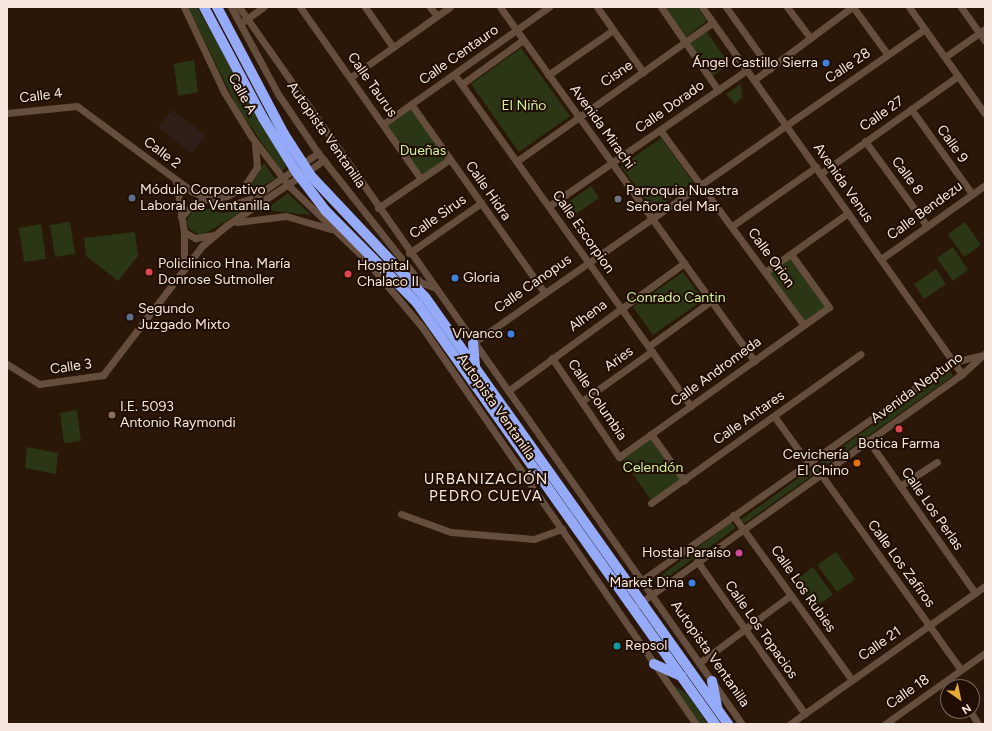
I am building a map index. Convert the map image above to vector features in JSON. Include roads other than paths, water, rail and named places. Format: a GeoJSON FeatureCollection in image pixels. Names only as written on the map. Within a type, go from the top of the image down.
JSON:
{"type":"FeatureCollection","features":[{"type":"Feature","properties":{"kind":"highway"},"geometry":{"type":"LineString","coordinates":[[204,7],[263,118],[299,171]]}},
{"type":"Feature","properties":{"kind":"highway"},"geometry":{"type":"LineString","coordinates":[[217,7],[299,171]]}},
{"type":"Feature","properties":{"kind":"highway","name":"Autopista Ventanilla"},"geometry":{"type":"LineString","coordinates":[[299,171],[410,280],[475,366],[627,591]]}},
{"type":"Feature","properties":{"kind":"highway","name":"Autopista Ventanilla"},"geometry":{"type":"LineString","coordinates":[[299,171],[326,211],[417,303],[637,604]]}},
{"type":"Feature","properties":{"kind":"highway"},"geometry":{"type":"LineString","coordinates":[[473,343],[475,366]]}},
{"type":"Feature","properties":{"kind":"highway"},"geometry":{"type":"LineString","coordinates":[[637,604],[682,677],[715,724]]}},
{"type":"Feature","properties":{"kind":"highway"},"geometry":{"type":"LineString","coordinates":[[637,604],[728,724]]}},
{"type":"Feature","properties":{"kind":"highway"},"geometry":{"type":"LineString","coordinates":[[654,664],[682,677]]}},
{"type":"Feature","properties":{"kind":"highway"},"geometry":{"type":"LineString","coordinates":[[712,681],[718,710]]}},
{"type":"Feature","properties":{"kind":"street","name":"Calle A"},"geometry":{"type":"LineString","coordinates":[[184,7],[224,92],[254,141],[288,186]]}},
{"type":"Feature","properties":{"kind":"street"},"geometry":{"type":"LineString","coordinates":[[231,7],[240,10]]}},
{"type":"Feature","properties":{"kind":"street"},"geometry":{"type":"LineString","coordinates":[[240,24],[263,7]]}},
{"type":"Feature","properties":{"kind":"street","name":"Calle Taurus"},"geometry":{"type":"LineString","coordinates":[[300,7],[351,77],[421,179]]}},
{"type":"Feature","properties":{"kind":"street"},"geometry":{"type":"LineString","coordinates":[[365,7],[394,47]]}},
{"type":"Feature","properties":{"kind":"street"},"geometry":{"type":"LineString","coordinates":[[430,7],[437,16]]}},
{"type":"Feature","properties":{"kind":"street"},"geometry":{"type":"LineString","coordinates":[[351,77],[450,7]]}},
{"type":"Feature","properties":{"kind":"street","name":"Avenida Mirachi"},"geometry":{"type":"LineString","coordinates":[[500,7],[754,360]]}},
{"type":"Feature","properties":{"kind":"street","name":"Calle Centauro"},"geometry":{"type":"LineString","coordinates":[[383,124],[549,7]]}},
{"type":"Feature","properties":{"kind":"street"},"geometry":{"type":"LineString","coordinates":[[597,7],[643,72]]}},
{"type":"Feature","properties":{"kind":"street"},"geometry":{"type":"LineString","coordinates":[[661,7],[718,90]]}},
{"type":"Feature","properties":{"kind":"street","name":"Avenida Venus"},"geometry":{"type":"LineString","coordinates":[[702,7],[962,374]]}},
{"type":"Feature","properties":{"kind":"street"},"geometry":{"type":"LineString","coordinates":[[726,7],[770,69]]}},
{"type":"Feature","properties":{"kind":"street"},"geometry":{"type":"LineString","coordinates":[[787,7],[810,38]]}},
{"type":"Feature","properties":{"kind":"street"},"geometry":{"type":"LineString","coordinates":[[754,80],[852,7],[888,55]]}},
{"type":"Feature","properties":{"kind":"street"},"geometry":{"type":"LineString","coordinates":[[909,7],[985,114]]}},
{"type":"Feature","properties":{"kind":"street"},"geometry":{"type":"LineString","coordinates":[[961,7],[982,31],[985,41]]}},
{"type":"Feature","properties":{"kind":"street","name":"Autopista Ventanilla"},"geometry":{"type":"LineString","coordinates":[[240,10],[433,288],[508,391],[742,724]]}},
{"type":"Feature","properties":{"kind":"street","name":"Autopista Ventanilla"},"geometry":{"type":"LineString","coordinates":[[240,10],[240,24],[278,94],[318,153],[420,282],[433,288]]}},
{"type":"Feature","properties":{"kind":"street","name":"Cisne"},"geometry":{"type":"LineString","coordinates":[[517,161],[713,22]]}},
{"type":"Feature","properties":{"kind":"street","name":"Calle 28"},"geometry":{"type":"LineString","coordinates":[[785,124],[925,29]]}},
{"type":"Feature","properties":{"kind":"street"},"geometry":{"type":"LineString","coordinates":[[548,75],[613,30]]}},
{"type":"Feature","properties":{"kind":"street"},"geometry":{"type":"LineString","coordinates":[[945,57],[982,31]]}},
{"type":"Feature","properties":{"kind":"street"},"geometry":{"type":"LineString","coordinates":[[462,84],[523,40]]}},
{"type":"Feature","properties":{"kind":"street","name":"Calle Dorado"},"geometry":{"type":"LineString","coordinates":[[549,206],[747,70]]}},
{"type":"Feature","properties":{"kind":"street","name":"Calle Escorpion"},"geometry":{"type":"LineString","coordinates":[[454,74],[691,406]]}},
{"type":"Feature","properties":{"kind":"street","name":"Calle 27"},"geometry":{"type":"LineString","coordinates":[[732,226],[818,170],[865,142],[958,76]]}},
{"type":"Feature","properties":{"kind":"street","name":"Calle Hidra"},"geometry":{"type":"LineString","coordinates":[[411,104],[544,292]]}},
{"type":"Feature","properties":{"kind":"street","name":"Calle 2"},"geometry":{"type":"LineString","coordinates":[[77,106],[176,180],[206,199],[218,204],[240,205],[299,171],[318,153]]}},
{"type":"Feature","properties":{"kind":"street","name":"Calle 4"},"geometry":{"type":"LineString","coordinates":[[7,113],[77,106]]}},
{"type":"Feature","properties":{"kind":"street","name":"Calle 9"},"geometry":{"type":"LineString","coordinates":[[911,109],[972,194]]}},
{"type":"Feature","properties":{"kind":"street","name":"Calle Canopus"},"geometry":{"type":"LineString","coordinates":[[473,343],[785,124]]}},
{"type":"Feature","properties":{"kind":"street","name":"Calle Orion"},"geometry":{"type":"LineString","coordinates":[[660,130],[804,325]]}},
{"type":"Feature","properties":{"kind":"street"},"geometry":{"type":"LineString","coordinates":[[181,217],[192,202],[236,193],[252,178],[258,164],[254,141]]}},
{"type":"Feature","properties":{"kind":"street","name":"Calle 8"},"geometry":{"type":"LineString","coordinates":[[865,142],[927,226]]}},
{"type":"Feature","properties":{"kind":"street"},"geometry":{"type":"LineString","coordinates":[[378,208],[450,159]]}},
{"type":"Feature","properties":{"kind":"street"},"geometry":{"type":"LineString","coordinates":[[184,268],[214,235],[288,186],[299,171],[317,165],[324,160]]}},
{"type":"Feature","properties":{"kind":"street"},"geometry":{"type":"LineString","coordinates":[[176,180],[184,232],[184,268]]}},
{"type":"Feature","properties":{"kind":"street","name":"Calle Bendezu"},"geometry":{"type":"LineString","coordinates":[[881,259],[985,185]]}},
{"type":"Feature","properties":{"kind":"street","name":"Autopista Ventanilla"},"geometry":{"type":"LineString","coordinates":[[288,186],[336,231],[422,327],[696,724]]}},
{"type":"Feature","properties":{"kind":"street","name":"Calle Sirus"},"geometry":{"type":"LineString","coordinates":[[409,253],[481,203]]}},
{"type":"Feature","properties":{"kind":"street"},"geometry":{"type":"LineString","coordinates":[[765,272],[848,213]]}},
{"type":"Feature","properties":{"kind":"street"},"geometry":{"type":"LineString","coordinates":[[227,225],[248,218],[286,216],[307,220],[336,231]]}},
{"type":"Feature","properties":{"kind":"street"},"geometry":{"type":"LineString","coordinates":[[184,232],[195,238],[214,235]]}},
{"type":"Feature","properties":{"kind":"street","name":"Calle Andromeda"},"geometry":{"type":"LineString","coordinates":[[619,457],[829,307],[791,254]]}},
{"type":"Feature","properties":{"kind":"street","name":"Alhena"},"geometry":{"type":"LineString","coordinates":[[508,391],[621,307],[684,263]]}},
{"type":"Feature","properties":{"kind":"street","name":"Calle 3"},"geometry":{"type":"LineString","coordinates":[[7,364],[33,383],[42,385],[104,374],[184,268]]}},
{"type":"Feature","properties":{"kind":"street","name":"Aries"},"geometry":{"type":"LineString","coordinates":[[582,401],[711,301]]}},
{"type":"Feature","properties":{"kind":"street","name":"Calle Antares"},"geometry":{"type":"LineString","coordinates":[[651,503],[862,354]]}},
{"type":"Feature","properties":{"kind":"street","name":"Avenida Neptuno"},"geometry":{"type":"LineString","coordinates":[[627,591],[807,462],[953,362],[983,354]]}},
{"type":"Feature","properties":{"kind":"street","name":"Avenida Neptuno"},"geometry":{"type":"LineString","coordinates":[[637,604],[962,374],[983,354]]}},
{"type":"Feature","properties":{"kind":"street","name":"Calle Columbia"},"geometry":{"type":"LineString","coordinates":[[552,358],[619,457]]}},
{"type":"Feature","properties":{"kind":"street"},"geometry":{"type":"LineString","coordinates":[[774,416],[807,462]]}},
{"type":"Feature","properties":{"kind":"street"},"geometry":{"type":"LineString","coordinates":[[651,434],[684,480]]}},
{"type":"Feature","properties":{"kind":"street","name":"Calle Los Perlas"},"geometry":{"type":"LineString","coordinates":[[868,440],[975,593]]}},
{"type":"Feature","properties":{"kind":"street"},"geometry":{"type":"LineString","coordinates":[[900,486],[937,462]]}},
{"type":"Feature","properties":{"kind":"street","name":"Calle Los Zafiros"},"geometry":{"type":"LineString","coordinates":[[820,474],[961,670]]}},
{"type":"Feature","properties":{"kind":"street"},"geometry":{"type":"LineString","coordinates":[[402,514],[451,532],[534,539],[562,529]]}},
{"type":"Feature","properties":{"kind":"street","name":"Calle Los Rubies"},"geometry":{"type":"LineString","coordinates":[[733,515],[852,680]]}},
{"type":"Feature","properties":{"kind":"street","name":"Calle Los Topacios"},"geometry":{"type":"LineString","coordinates":[[697,561],[805,714]]}},
{"type":"Feature","properties":{"kind":"street","name":"Calle 21"},"geometry":{"type":"LineString","coordinates":[[790,724],[985,586]]}},
{"type":"Feature","properties":{"kind":"street"},"geometry":{"type":"LineString","coordinates":[[699,663],[791,595]]}},
{"type":"Feature","properties":{"kind":"street","name":"Calle 18"},"geometry":{"type":"LineString","coordinates":[[885,724],[985,653]]}},
{"type":"Feature","properties":{"kind":"place","name":"Ángel Castillo Sierra"},"geometry":{"type":"Point","coordinates":[826,63]}},
{"type":"Feature","properties":{"kind":"place","name":"Módulo Corporativo Laboral de Ventanilla"},"geometry":{"type":"Point","coordinates":[132,198]}},
{"type":"Feature","properties":{"kind":"place","name":"Parroquia Nuestra Señora del Mar"},"geometry":{"type":"Point","coordinates":[618,199]}},
{"type":"Feature","properties":{"kind":"place","name":"Policlinico Hna. María Donrose Sutmoller"},"geometry":{"type":"Point","coordinates":[149,272]}},
{"type":"Feature","properties":{"kind":"place","name":"Hospital Chalaco II"},"geometry":{"type":"Point","coordinates":[348,274]}},
{"type":"Feature","properties":{"kind":"place","name":"Gloria"},"geometry":{"type":"Point","coordinates":[455,278]}},
{"type":"Feature","properties":{"kind":"place","name":"Segundo Juzgado Mixto"},"geometry":{"type":"Point","coordinates":[130,317]}},
{"type":"Feature","properties":{"kind":"place","name":"Vivanco"},"geometry":{"type":"Point","coordinates":[511,334]}},
{"type":"Feature","properties":{"kind":"place","name":"I.E. 5093 Antonio Raymondi"},"geometry":{"type":"Point","coordinates":[112,415]}},
{"type":"Feature","properties":{"kind":"place","name":"Botica Farma"},"geometry":{"type":"Point","coordinates":[899,429]}},
{"type":"Feature","properties":{"kind":"place","name":"Cevichería El Chino"},"geometry":{"type":"Point","coordinates":[857,463]}},
{"type":"Feature","properties":{"kind":"place","name":"Hostal Paraíso"},"geometry":{"type":"Point","coordinates":[739,553]}},
{"type":"Feature","properties":{"kind":"place","name":"Market Dina"},"geometry":{"type":"Point","coordinates":[692,583]}},
{"type":"Feature","properties":{"kind":"place","name":"Repsol"},"geometry":{"type":"Point","coordinates":[617,646]}},
{"type":"Feature","properties":{"kind":"district","name":"URBANIZACIÓN PEDRO CUEVA"},"geometry":{"type":"Point","coordinates":[486,488]}},
{"type":"Feature","properties":{"kind":"park label","name":"El Niño"},"geometry":{"type":"Point","coordinates":[524,106]}},
{"type":"Feature","properties":{"kind":"park label","name":"Dueñas"},"geometry":{"type":"Point","coordinates":[423,151]}},
{"type":"Feature","properties":{"kind":"park label","name":"Conrado Cantin"},"geometry":{"type":"Point","coordinates":[676,298]}},
{"type":"Feature","properties":{"kind":"park label","name":"Celendón"},"geometry":{"type":"Point","coordinates":[653,468]}}]}
